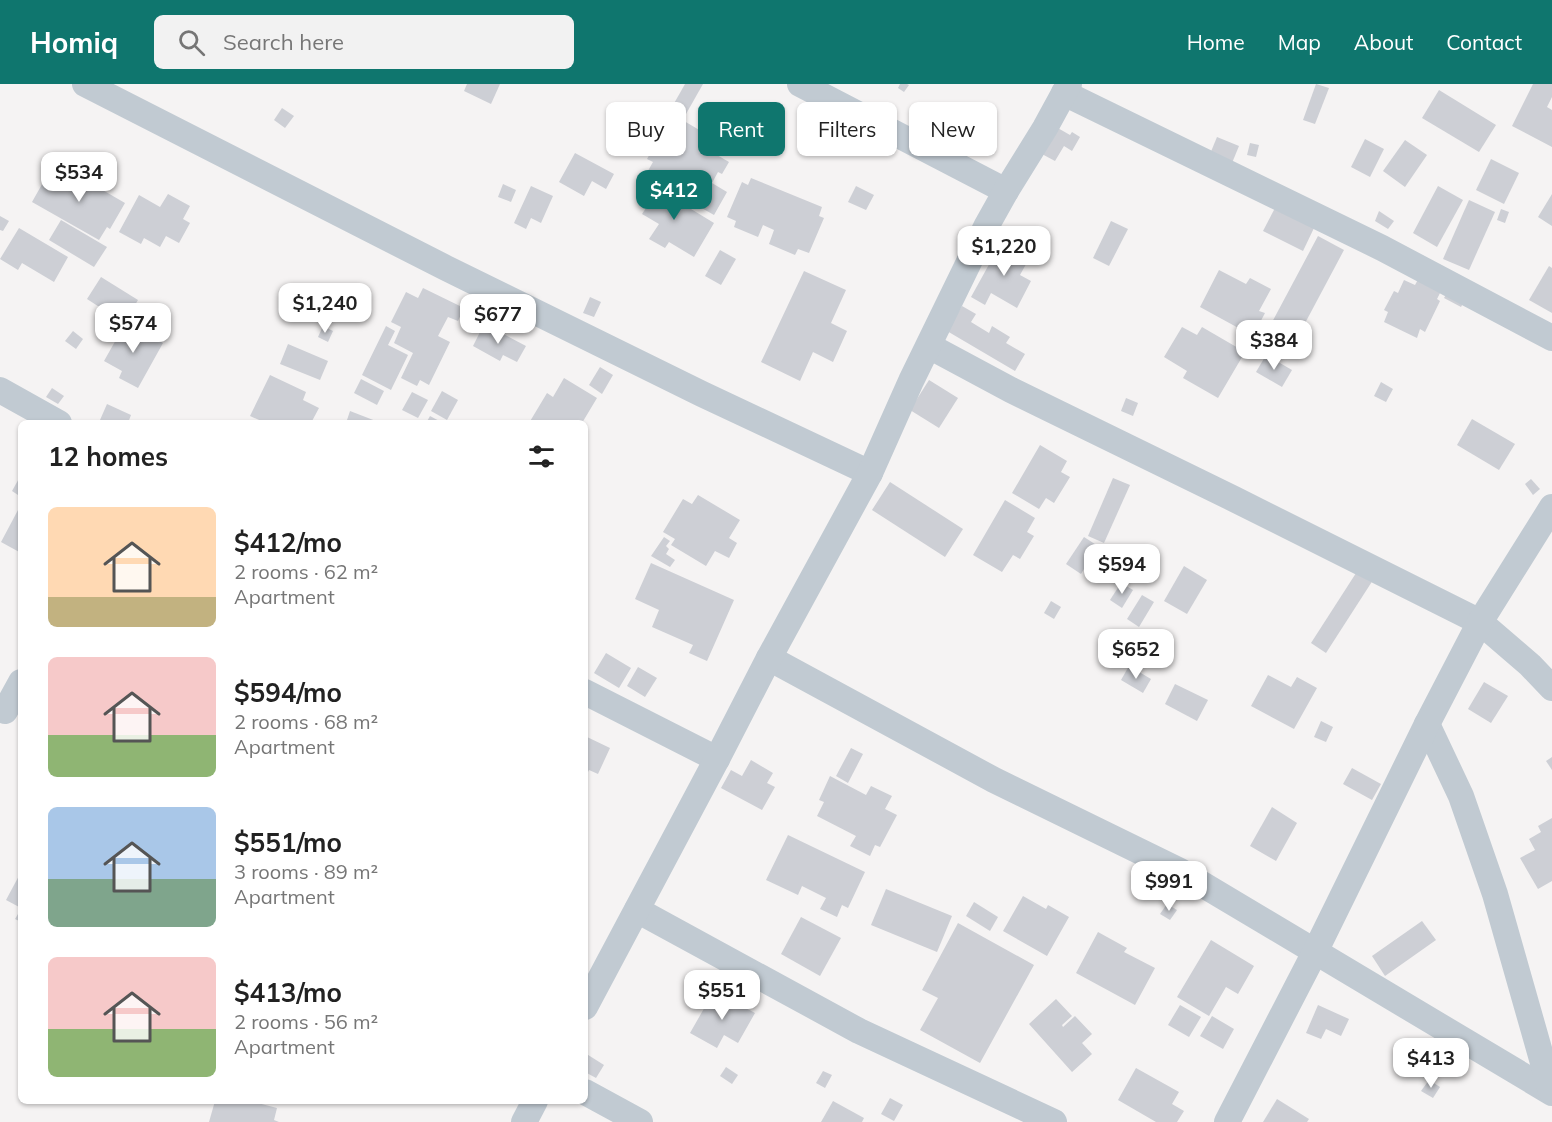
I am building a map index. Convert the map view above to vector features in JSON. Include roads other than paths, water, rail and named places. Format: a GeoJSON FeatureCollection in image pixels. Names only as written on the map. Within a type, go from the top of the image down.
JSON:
{"type":"FeatureCollection","features":[{"type":"Feature","properties":{"kind":"street"},"geometry":{"type":"LineString","coordinates":[[85,84],[447,268],[702,394],[870,473]]}},
{"type":"Feature","properties":{"kind":"street"},"geometry":{"type":"LineString","coordinates":[[800,84],[1006,191]]}},
{"type":"Feature","properties":{"kind":"street"},"geometry":{"type":"LineString","coordinates":[[588,1001],[769,658],[870,473],[906,392],[987,225],[1067,89],[1382,248],[1552,338]]}},
{"type":"Feature","properties":{"kind":"street"},"geometry":{"type":"LineString","coordinates":[[929,346],[1011,390],[1480,622],[1530,665],[1552,688]]}},
{"type":"Feature","properties":{"kind":"street"},"geometry":{"type":"LineString","coordinates":[[0,390],[54,420]]}},
{"type":"Feature","properties":{"kind":"street"},"geometry":{"type":"LineString","coordinates":[[1227,1122],[1480,622],[1552,507]]}},
{"type":"Feature","properties":{"kind":"street"},"geometry":{"type":"LineString","coordinates":[[769,658],[994,780],[1180,871],[1552,1092]]}},
{"type":"Feature","properties":{"kind":"street"},"geometry":{"type":"LineString","coordinates":[[9,714],[18,690]]}},
{"type":"Feature","properties":{"kind":"street"},"geometry":{"type":"LineString","coordinates":[[588,694],[717,759]]}},
{"type":"Feature","properties":{"kind":"street"},"geometry":{"type":"LineString","coordinates":[[1427,724],[1461,796],[1487,872],[1552,1092]]}},
{"type":"Feature","properties":{"kind":"street"},"geometry":{"type":"LineString","coordinates":[[637,910],[859,1031],[1054,1122]]}},
{"type":"Feature","properties":{"kind":"street"},"geometry":{"type":"LineString","coordinates":[[588,1094],[640,1122]]}},
{"type":"Feature","properties":{"kind":"street"},"geometry":{"type":"LineString","coordinates":[[524,1122],[533,1104]]}}]}
